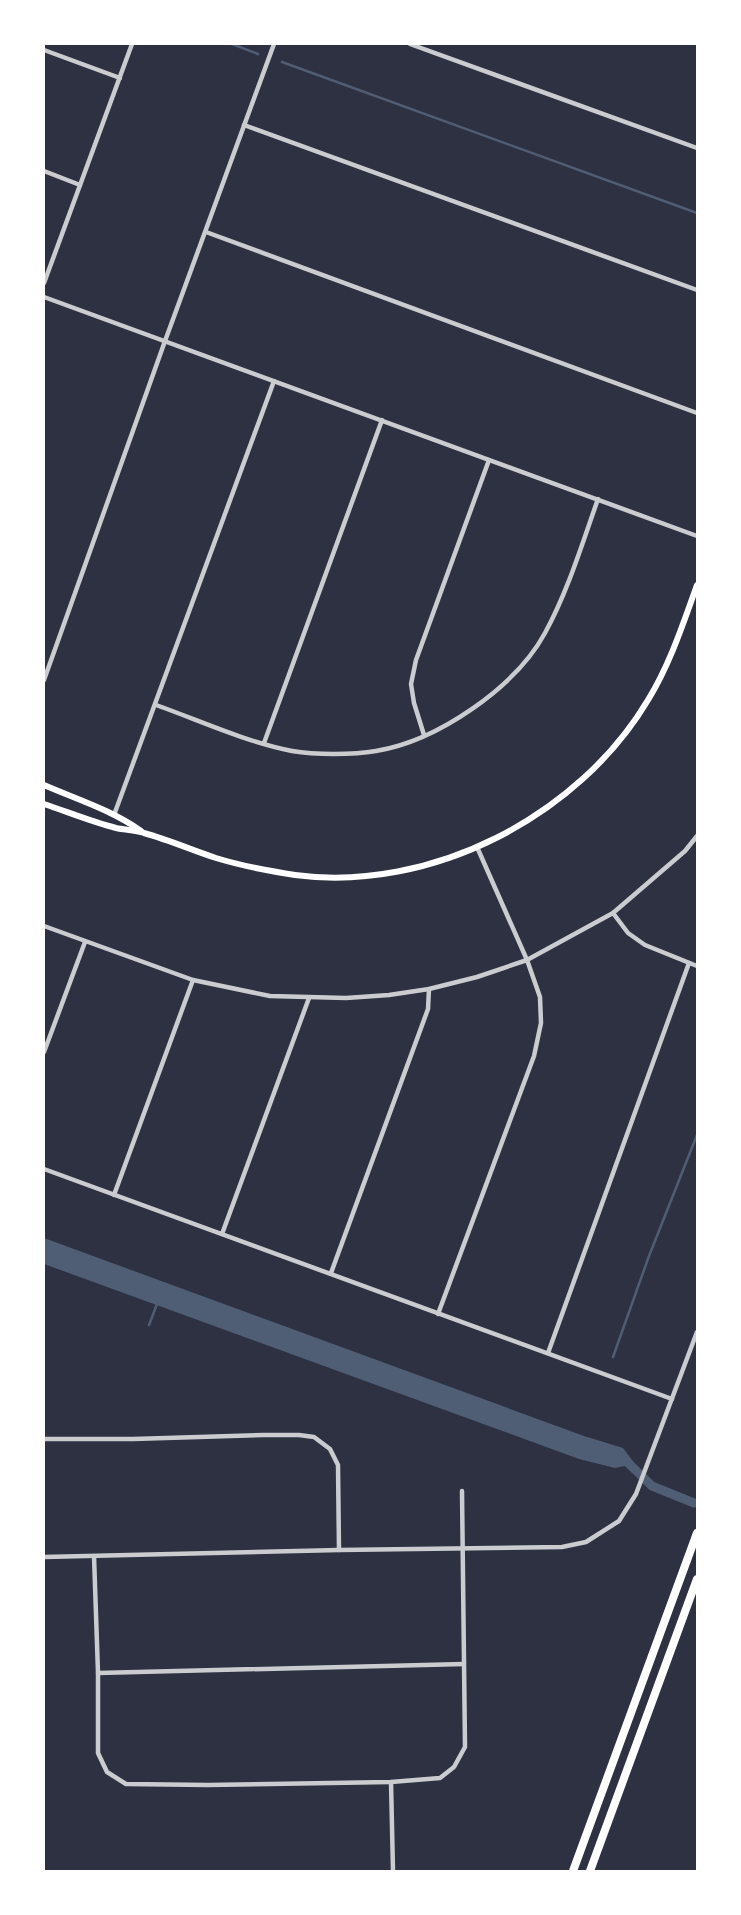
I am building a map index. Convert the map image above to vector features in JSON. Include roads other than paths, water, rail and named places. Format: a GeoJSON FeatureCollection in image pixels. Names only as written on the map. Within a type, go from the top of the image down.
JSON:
{"type":"FeatureCollection","features":[{"type":"Feature","properties":{"kind":"highway"},"geometry":{"type":"LineString","coordinates":[[573,1871],[697,1533]]}},
{"type":"Feature","properties":{"kind":"highway"},"geometry":{"type":"LineString","coordinates":[[590,1871],[697,1579]]}},
{"type":"Feature","properties":{"kind":"main road"},"geometry":{"type":"LineString","coordinates":[[44,804],[115,828],[142,832],[218,859],[252,868],[297,875],[367,876],[446,858],[477,847],[510,831],[569,790],[601,761],[626,732],[661,677],[680,634],[697,585]]}},
{"type":"Feature","properties":{"kind":"main road"},"geometry":{"type":"LineString","coordinates":[[44,785],[129,822],[142,832]]}},
{"type":"Feature","properties":{"kind":"street"},"geometry":{"type":"LineString","coordinates":[[44,283],[132,44]]}},
{"type":"Feature","properties":{"kind":"street"},"geometry":{"type":"LineString","coordinates":[[44,680],[274,44]]}},
{"type":"Feature","properties":{"kind":"street"},"geometry":{"type":"LineString","coordinates":[[410,44],[697,148]]}},
{"type":"Feature","properties":{"kind":"street"},"geometry":{"type":"LineString","coordinates":[[44,50],[120,78]]}},
{"type":"Feature","properties":{"kind":"street"},"geometry":{"type":"LineString","coordinates":[[244,125],[697,290]]}},
{"type":"Feature","properties":{"kind":"street"},"geometry":{"type":"LineString","coordinates":[[44,171],[80,185]]}},
{"type":"Feature","properties":{"kind":"street"},"geometry":{"type":"LineString","coordinates":[[206,232],[697,413]]}},
{"type":"Feature","properties":{"kind":"street"},"geometry":{"type":"LineString","coordinates":[[44,297],[697,536]]}},
{"type":"Feature","properties":{"kind":"street"},"geometry":{"type":"LineString","coordinates":[[114,815],[274,381]]}},
{"type":"Feature","properties":{"kind":"street"},"geometry":{"type":"LineString","coordinates":[[264,743],[382,420]]}},
{"type":"Feature","properties":{"kind":"street"},"geometry":{"type":"LineString","coordinates":[[424,735],[414,703],[411,684],[416,660],[489,460]]}},
{"type":"Feature","properties":{"kind":"street"},"geometry":{"type":"LineString","coordinates":[[156,705],[264,743],[293,751],[328,754],[375,752],[424,735],[451,723],[479,705],[517,671],[544,635],[562,599],[598,500]]}},
{"type":"Feature","properties":{"kind":"street"},"geometry":{"type":"LineString","coordinates":[[44,926],[193,980],[270,996],[346,998],[389,995],[429,989],[477,977],[527,960],[613,913],[685,851],[697,836]]}},
{"type":"Feature","properties":{"kind":"street"},"geometry":{"type":"LineString","coordinates":[[438,1314],[534,1056],[541,1023],[540,997],[527,960],[477,847]]}},
{"type":"Feature","properties":{"kind":"street"},"geometry":{"type":"LineString","coordinates":[[613,913],[628,933],[645,945],[697,966]]}},
{"type":"Feature","properties":{"kind":"street"},"geometry":{"type":"LineString","coordinates":[[44,1052],[85,942]]}},
{"type":"Feature","properties":{"kind":"street"},"geometry":{"type":"LineString","coordinates":[[548,1353],[689,963]]}},
{"type":"Feature","properties":{"kind":"street"},"geometry":{"type":"LineString","coordinates":[[114,1195],[193,980]]}},
{"type":"Feature","properties":{"kind":"street"},"geometry":{"type":"LineString","coordinates":[[331,1273],[428,1009],[429,989]]}},
{"type":"Feature","properties":{"kind":"street"},"geometry":{"type":"LineString","coordinates":[[222,1234],[308,998]]}},
{"type":"Feature","properties":{"kind":"street"},"geometry":{"type":"LineString","coordinates":[[44,1170],[331,1273],[672,1399]]}},
{"type":"Feature","properties":{"kind":"street"},"geometry":{"type":"LineString","coordinates":[[44,1557],[562,1547],[586,1542],[619,1521],[636,1494],[697,1332]]}},
{"type":"Feature","properties":{"kind":"street"},"geometry":{"type":"LineString","coordinates":[[44,1439],[134,1439],[264,1435],[314,1437],[330,1449],[338,1465],[339,1550]]}},
{"type":"Feature","properties":{"kind":"street"},"geometry":{"type":"LineString","coordinates":[[94,1556],[98,1673],[98,1754],[107,1772],[126,1784],[391,1782],[440,1778],[454,1767],[465,1747],[462,1491]]}},
{"type":"Feature","properties":{"kind":"street"},"geometry":{"type":"LineString","coordinates":[[98,1673],[464,1664]]}},
{"type":"Feature","properties":{"kind":"street"},"geometry":{"type":"LineString","coordinates":[[391,1782],[393,1871]]}},
{"type":"Feature","properties":{"kind":"water"},"geometry":{"type":"Polygon","coordinates":[[[44,1238],[584,1436],[623,1448],[635,1464],[615,1468],[579,1459],[44,1264],[44,1238]]]}},
{"type":"Feature","properties":{"kind":"waterway"},"geometry":{"type":"LineString","coordinates":[[232,44],[258,54]]}},
{"type":"Feature","properties":{"kind":"waterway"},"geometry":{"type":"LineString","coordinates":[[282,62],[697,213]]}},
{"type":"Feature","properties":{"kind":"waterway"},"geometry":{"type":"LineString","coordinates":[[613,1357],[649,1256],[697,1135]]}},
{"type":"Feature","properties":{"kind":"waterway"},"geometry":{"type":"LineString","coordinates":[[149,1325],[157,1304]]}},
{"type":"Feature","properties":{"kind":"waterway"},"geometry":{"type":"LineString","coordinates":[[622,1457],[652,1486],[694,1503]]}}]}
